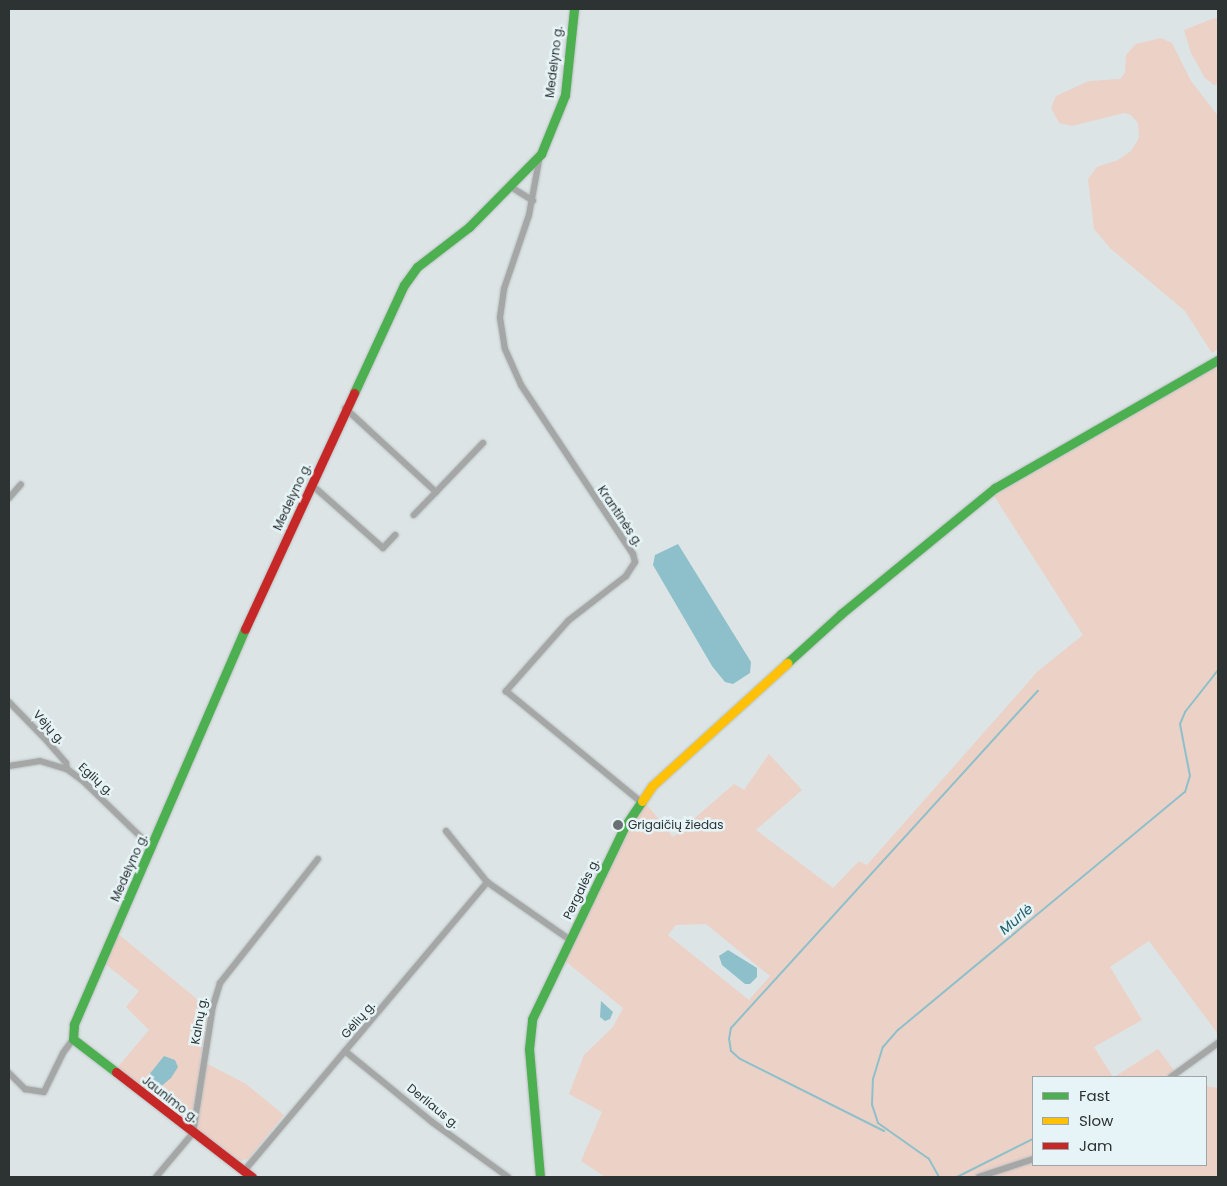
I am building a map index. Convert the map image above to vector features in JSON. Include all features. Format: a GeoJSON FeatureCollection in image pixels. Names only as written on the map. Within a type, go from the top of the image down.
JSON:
{"type":"FeatureCollection","features":[{"type":"Feature","properties":{"kind":"street","name":"Medelyno g."},"geometry":{"type":"LineString","coordinates":[[72,1037],[214,697],[312,485],[345,408],[404,285],[417,267],[469,227],[511,187],[540,154],[565,95],[574,9]]}},
{"type":"Feature","properties":{"kind":"street","name":"Krantinės g."},"geometry":{"type":"LineString","coordinates":[[540,154],[532,201],[504,289],[500,318],[505,349],[521,385],[633,554],[635,562],[626,576],[568,620],[506,691],[640,801]]}},
{"type":"Feature","properties":{"kind":"street"},"geometry":{"type":"LineString","coordinates":[[511,187],[532,201]]}},
{"type":"Feature","properties":{"kind":"street","name":"Pergalės g."},"geometry":{"type":"LineString","coordinates":[[540,1177],[529,1049],[530,1028],[537,1004],[640,801],[665,774],[842,614],[995,488],[1218,360]]}},
{"type":"Feature","properties":{"kind":"street"},"geometry":{"type":"LineString","coordinates":[[345,408],[436,492]]}},
{"type":"Feature","properties":{"kind":"street"},"geometry":{"type":"LineString","coordinates":[[414,515],[483,443]]}},
{"type":"Feature","properties":{"kind":"street"},"geometry":{"type":"LineString","coordinates":[[9,498],[21,484]]}},
{"type":"Feature","properties":{"kind":"street"},"geometry":{"type":"LineString","coordinates":[[312,485],[383,548],[395,535]]}},
{"type":"Feature","properties":{"kind":"street","name":"Vėjų g."},"geometry":{"type":"LineString","coordinates":[[9,702],[54,748],[67,769]]}},
{"type":"Feature","properties":{"kind":"street","name":"Eglių g."},"geometry":{"type":"LineString","coordinates":[[9,766],[40,761],[67,769],[84,782],[152,848]]}},
{"type":"Feature","properties":{"kind":"street"},"geometry":{"type":"LineString","coordinates":[[446,831],[487,882],[570,940]]}},
{"type":"Feature","properties":{"kind":"street","name":"Kalnų g."},"geometry":{"type":"LineString","coordinates":[[194,1133],[213,1006],[220,983],[318,860]]}},
{"type":"Feature","properties":{"kind":"street","name":"Gėlių g."},"geometry":{"type":"LineString","coordinates":[[244,1170],[289,1114],[346,1051],[487,882]]}},
{"type":"Feature","properties":{"kind":"street"},"geometry":{"type":"LineString","coordinates":[[9,1073],[25,1089],[44,1092],[72,1037]]}},
{"type":"Feature","properties":{"kind":"street","name":"Jaunimo g."},"geometry":{"type":"LineString","coordinates":[[72,1037],[252,1177]]}},
{"type":"Feature","properties":{"kind":"street"},"geometry":{"type":"LineString","coordinates":[[1172,1076],[1218,1043]]}},
{"type":"Feature","properties":{"kind":"street","name":"Derliaus g."},"geometry":{"type":"LineString","coordinates":[[346,1051],[432,1122],[508,1177]]}},
{"type":"Feature","properties":{"kind":"street"},"geometry":{"type":"LineString","coordinates":[[156,1177],[194,1133]]}},
{"type":"Feature","properties":{"kind":"street"},"geometry":{"type":"LineString","coordinates":[[979,1177],[1032,1159]]}},
{"type":"Feature","properties":{"kind":"shaded area"},"geometry":{"type":"Polygon","coordinates":[[[1215,18],[1218,19],[1218,84],[1214,85],[1205,78],[1191,53],[1184,30],[1215,18]]]}},
{"type":"Feature","properties":{"kind":"shaded area"},"geometry":{"type":"Polygon","coordinates":[[[1161,38],[1172,43],[1191,81],[1218,116],[1218,349],[1212,353],[1185,311],[1110,248],[1094,229],[1088,179],[1097,167],[1118,160],[1131,151],[1139,138],[1138,123],[1131,115],[1124,113],[1072,126],[1059,123],[1051,108],[1056,96],[1089,81],[1120,79],[1125,73],[1126,55],[1136,44],[1161,38]]]}},
{"type":"Feature","properties":{"kind":"shaded area"},"geometry":{"type":"Polygon","coordinates":[[[1218,366],[1218,1034],[1149,941],[1110,967],[1142,1020],[1094,1047],[1112,1076],[1032,1076],[1032,1166],[1207,1166],[1207,1086],[1218,1088],[1218,1177],[605,1177],[581,1161],[602,1112],[569,1094],[584,1055],[613,1027],[623,1008],[564,960],[644,801],[673,837],[734,784],[744,790],[769,754],[802,790],[756,830],[833,888],[859,861],[867,865],[1038,671],[1083,635],[994,496],[1218,366]],[[706,924],[676,925],[668,935],[749,1000],[770,976],[706,924]]]}},
{"type":"Feature","properties":{"kind":"shaded area"},"geometry":{"type":"Polygon","coordinates":[[[117,933],[209,1009],[200,1060],[246,1084],[284,1115],[248,1159],[237,1161],[117,1068],[149,1030],[126,1007],[139,991],[104,963],[117,933]]]}},
{"type":"Feature","properties":{"kind":"shaded area"},"geometry":{"type":"Polygon","coordinates":[[[1158,1049],[1178,1076],[1116,1076],[1158,1049]]]}},
{"type":"Feature","properties":{"kind":"water"},"geometry":{"type":"Polygon","coordinates":[[[678,544],[751,662],[750,673],[733,684],[725,682],[712,666],[653,565],[655,555],[678,544]]]}},
{"type":"Feature","properties":{"kind":"water"},"geometry":{"type":"Polygon","coordinates":[[[728,950],[757,968],[757,977],[750,984],[745,984],[722,965],[719,956],[728,950]]]}},
{"type":"Feature","properties":{"kind":"water"},"geometry":{"type":"Polygon","coordinates":[[[601,1001],[613,1012],[610,1019],[605,1021],[600,1017],[601,1001]]]}},
{"type":"Feature","properties":{"kind":"water"},"geometry":{"type":"Polygon","coordinates":[[[164,1056],[175,1060],[178,1067],[171,1078],[158,1089],[147,1081],[148,1076],[164,1056]]]}},
{"type":"Feature","properties":{"kind":"waterway","name":"Murlė"},"geometry":{"type":"LineString","coordinates":[[939,1177],[929,1159],[878,1123],[872,1105],[873,1079],[883,1047],[898,1030],[1185,792],[1190,776],[1180,724],[1185,712],[1218,670]]}},
{"type":"Feature","properties":{"kind":"waterway"},"geometry":{"type":"LineString","coordinates":[[884,1131],[740,1059],[731,1051],[729,1039],[731,1028],[1038,691]]}},
{"type":"Feature","properties":{"kind":"waterway"},"geometry":{"type":"LineString","coordinates":[[957,1177],[1032,1140]]}},
{"type":"Feature","properties":{"kind":"traffic: fast"},"geometry":{"type":"LineString","coordinates":[[354,393],[404,285],[417,267],[469,227],[541,154],[565,95],[574,9]]}},
{"type":"Feature","properties":{"kind":"traffic: fast"},"geometry":{"type":"LineString","coordinates":[[787,663],[841,614],[995,488],[1218,360]]}},
{"type":"Feature","properties":{"kind":"traffic: fast"},"geometry":{"type":"LineString","coordinates":[[116,1072],[73,1039],[74,1024],[245,629]]}},
{"type":"Feature","properties":{"kind":"traffic: fast"},"geometry":{"type":"LineString","coordinates":[[540,1177],[529,1049],[532,1019],[625,826],[642,801]]}},
{"type":"Feature","properties":{"kind":"traffic: slow"},"geometry":{"type":"LineString","coordinates":[[642,801],[652,786],[787,663]]}},
{"type":"Feature","properties":{"kind":"traffic: jam"},"geometry":{"type":"LineString","coordinates":[[245,629],[354,393]]}},
{"type":"Feature","properties":{"kind":"traffic: jam"},"geometry":{"type":"LineString","coordinates":[[116,1072],[252,1177]]}},
{"type":"Feature","properties":{"kind":"place","name":"Grigaičių žiedas"},"geometry":{"type":"Point","coordinates":[618,825]}}]}
